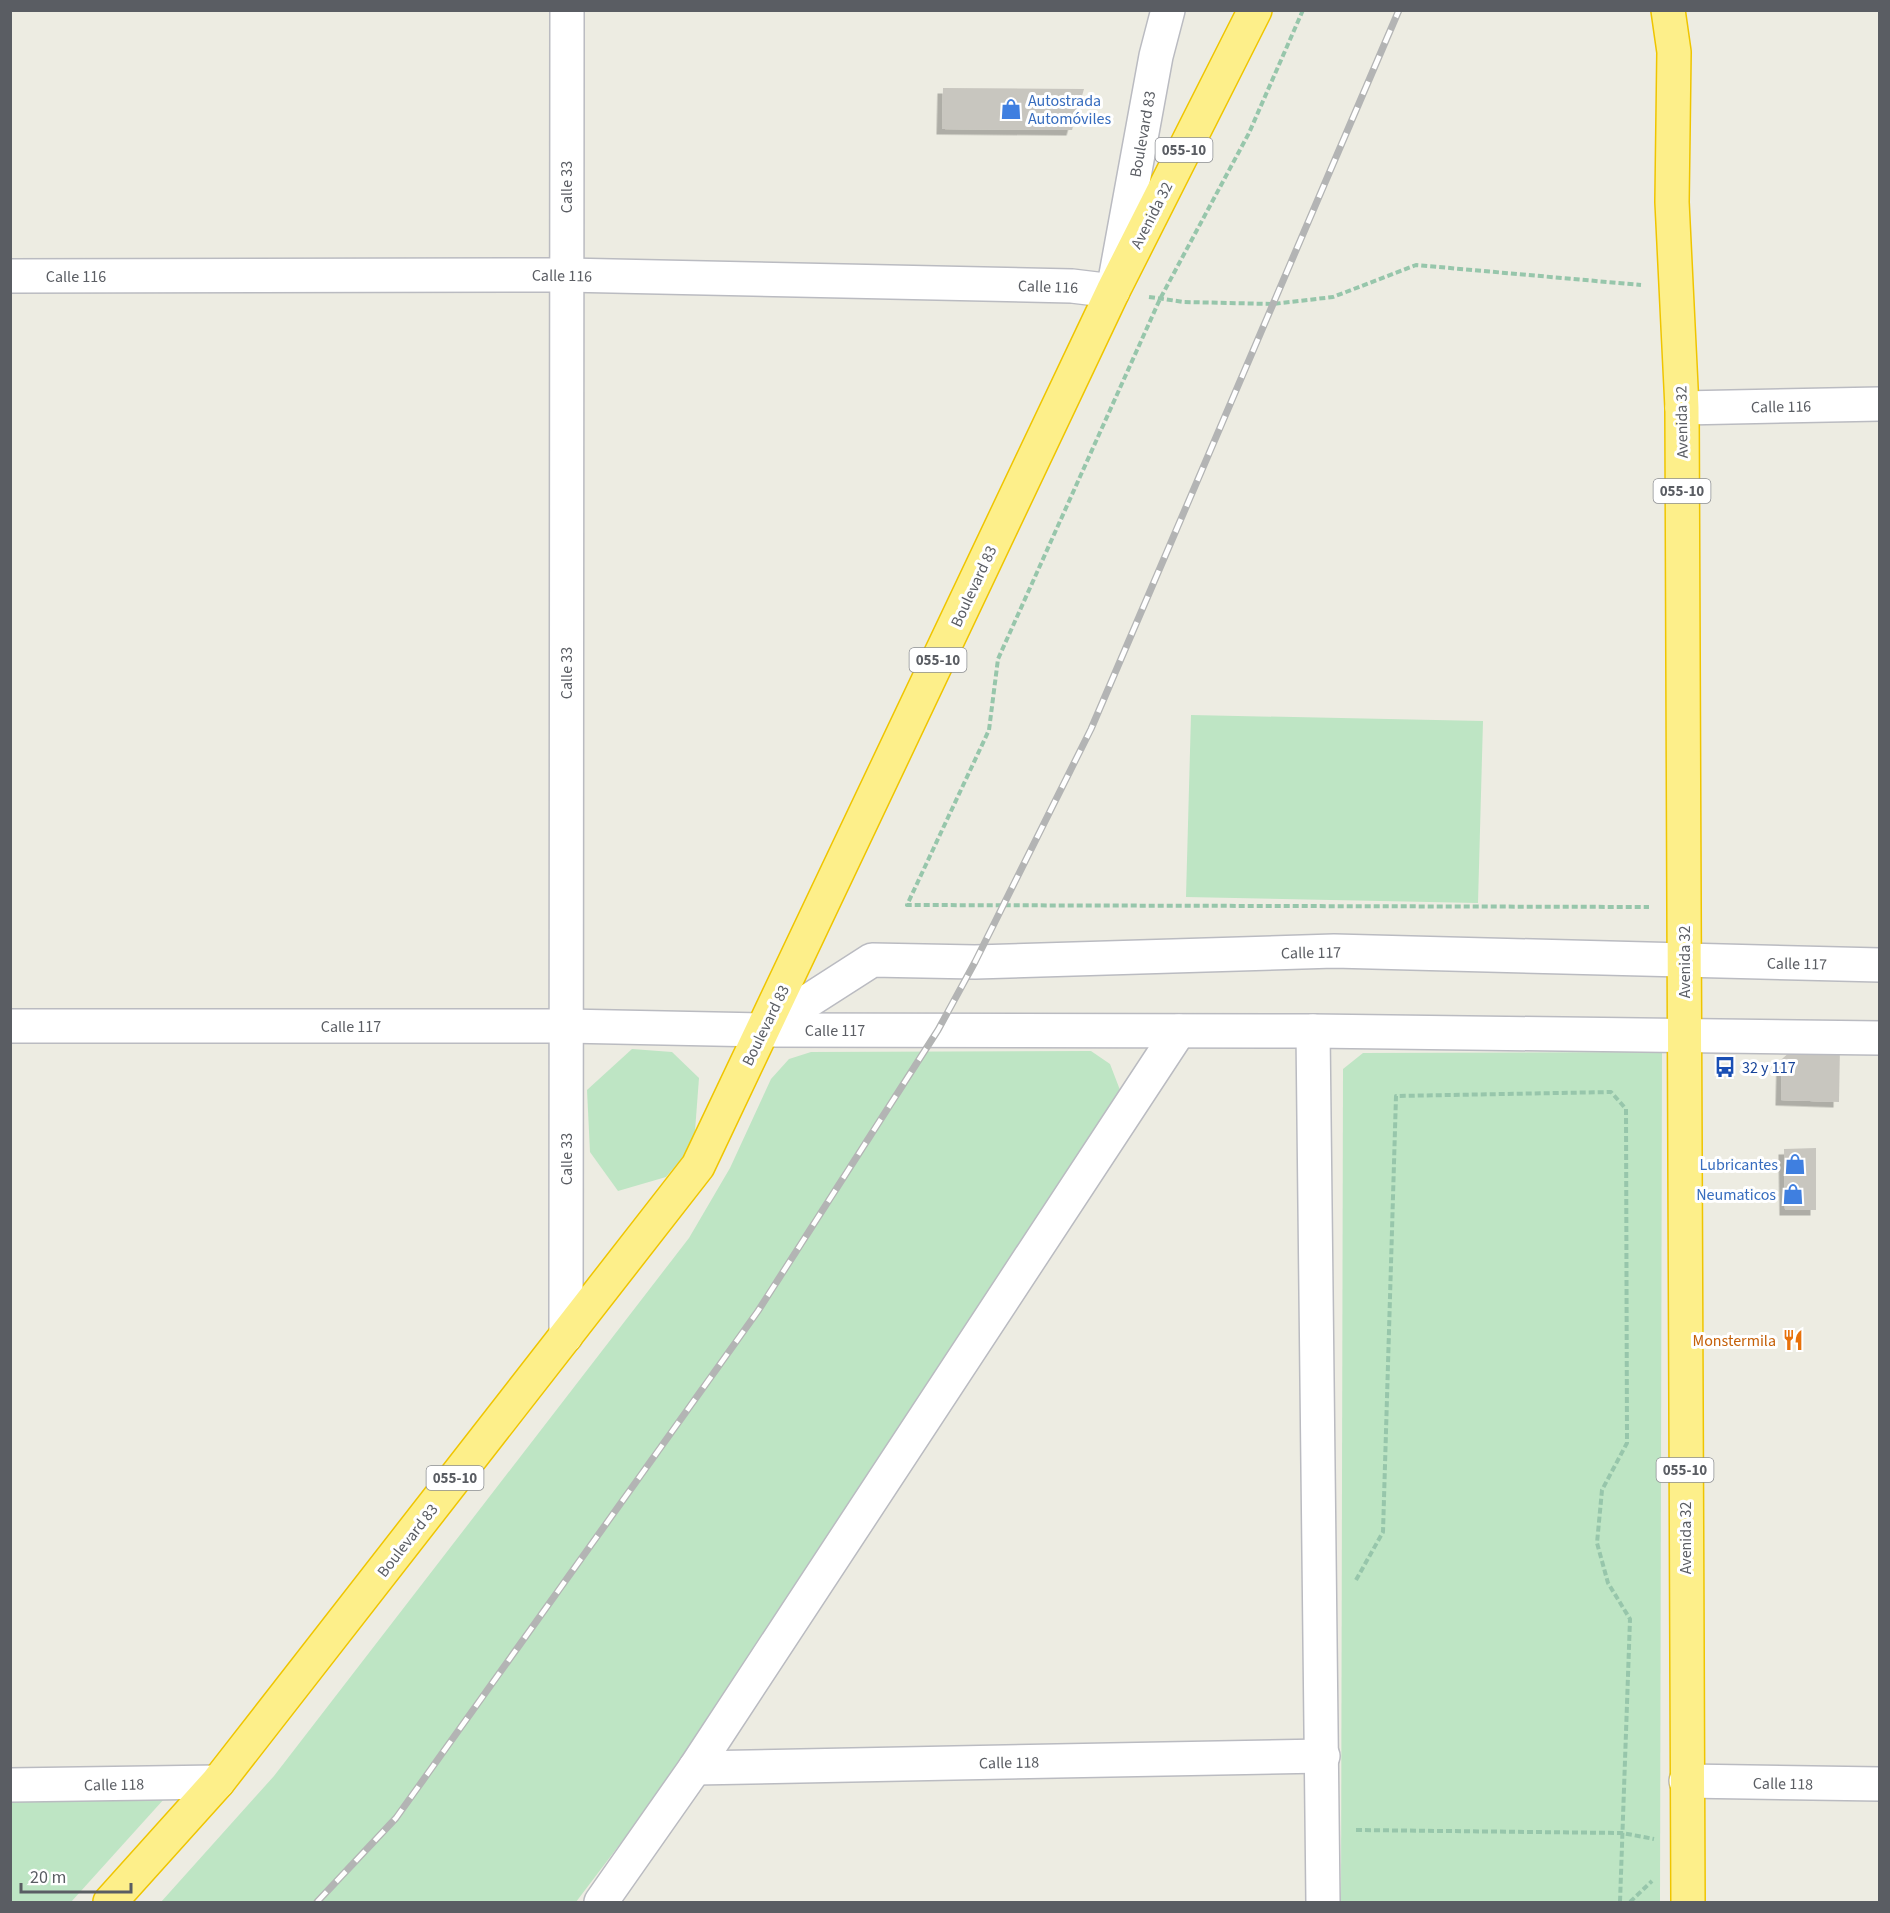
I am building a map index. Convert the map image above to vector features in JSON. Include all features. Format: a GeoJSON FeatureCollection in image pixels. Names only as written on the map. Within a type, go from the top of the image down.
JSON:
{"type":"FeatureCollection","features":[{"type":"Feature","properties":{"kind":"highway","name":"Avenida 32"},"geometry":{"type":"LineString","coordinates":[[1113,291],[1255,10]]}},
{"type":"Feature","properties":{"kind":"highway","name":"Avenida 32"},"geometry":{"type":"LineString","coordinates":[[1670,14],[1674,52],[1672,202],[1682,408],[1688,1902]]}},
{"type":"Feature","properties":{"kind":"highway","name":"Boulevard 83"},"geometry":{"type":"LineString","coordinates":[[110,1902],[218,1782],[698,1166],[1113,291]]}},
{"type":"Feature","properties":{"kind":"street","name":"Calle 33"},"geometry":{"type":"LineString","coordinates":[[566,1336],[567,10]]}},
{"type":"Feature","properties":{"kind":"street","name":"Boulevard 83"},"geometry":{"type":"LineString","coordinates":[[1113,291],[1156,56],[1168,10]]}},
{"type":"Feature","properties":{"kind":"street","name":"Calle 116"},"geometry":{"type":"LineString","coordinates":[[10,276],[566,275],[1072,286],[1113,291]]}},
{"type":"Feature","properties":{"kind":"street","name":"Calle 116"},"geometry":{"type":"LineString","coordinates":[[1682,408],[1880,404]]}},
{"type":"Feature","properties":{"kind":"street","name":"Calle 117"},"geometry":{"type":"LineString","coordinates":[[763,1030],[872,960],[975,962],[1334,951],[1684,962],[1880,964]]}},
{"type":"Feature","properties":{"kind":"street","name":"Calle 117"},"geometry":{"type":"LineString","coordinates":[[10,1026],[566,1026],[763,1030],[1313,1031],[1880,1038]]}},
{"type":"Feature","properties":{"kind":"street"},"geometry":{"type":"LineString","coordinates":[[601,1902],[695,1768],[1179,1031]]}},
{"type":"Feature","properties":{"kind":"street"},"geometry":{"type":"LineString","coordinates":[[1313,1031],[1323,1902]]}},
{"type":"Feature","properties":{"kind":"street","name":"Calle 118"},"geometry":{"type":"LineString","coordinates":[[695,1768],[1323,1756]]}},
{"type":"Feature","properties":{"kind":"street","name":"Calle 118"},"geometry":{"type":"LineString","coordinates":[[1686,1781],[1880,1784]]}},
{"type":"Feature","properties":{"kind":"street","name":"Calle 118"},"geometry":{"type":"LineString","coordinates":[[10,1785],[218,1782]]}},
{"type":"Feature","properties":{"kind":"path"},"geometry":{"type":"LineString","coordinates":[[1303,10],[1249,133],[1160,299],[998,659],[988,730],[907,905],[1649,907],[1650,895]]}},
{"type":"Feature","properties":{"kind":"path"},"geometry":{"type":"LineString","coordinates":[[1113,291],[1184,302],[1273,304],[1333,297],[1416,265],[1676,288]]}},
{"type":"Feature","properties":{"kind":"path"},"geometry":{"type":"LineString","coordinates":[[1351,1588],[1383,1532],[1396,1096],[1611,1092],[1626,1109],[1627,1443],[1602,1490],[1597,1543],[1608,1582],[1630,1619],[1620,1902]]}},
{"type":"Feature","properties":{"kind":"path"},"geometry":{"type":"LineString","coordinates":[[1346,1830],[1622,1833],[1688,1845]]}},
{"type":"Feature","properties":{"kind":"path"},"geometry":{"type":"LineString","coordinates":[[1630,1902],[1688,1845]]}},
{"type":"Feature","properties":{"kind":"green space"},"geometry":{"type":"Polygon","coordinates":[[[1191,715],[1483,721],[1478,903],[1186,897],[1191,715]]]}},
{"type":"Feature","properties":{"kind":"green space"},"geometry":{"type":"Polygon","coordinates":[[[632,1049],[672,1052],[699,1078],[694,1144],[666,1177],[618,1191],[590,1152],[587,1090],[632,1049]]]}},
{"type":"Feature","properties":{"kind":"green space"},"geometry":{"type":"Polygon","coordinates":[[[1091,1051],[1110,1064],[1120,1090],[686,1757],[576,1902],[161,1902],[274,1776],[689,1238],[730,1168],[771,1079],[789,1059],[811,1052],[1091,1051]]]}},
{"type":"Feature","properties":{"kind":"green space"},"geometry":{"type":"Polygon","coordinates":[[[1662,1052],[1660,1902],[1341,1902],[1343,1069],[1363,1053],[1662,1052]]]}},
{"type":"Feature","properties":{"kind":"green space"},"geometry":{"type":"Polygon","coordinates":[[[164,1799],[71,1902],[11,1902],[10,1801],[164,1799]]]}},
{"type":"Feature","properties":{"kind":"building","name":"Autostrada Automóviles"},"geometry":{"type":"Polygon","coordinates":[[[943,88],[1084,89],[1072,130],[942,129],[943,88]]]}},
{"type":"Feature","properties":{"kind":"building"},"geometry":{"type":"Polygon","coordinates":[[[1798,1045],[1840,1046],[1839,1102],[1781,1100],[1782,1059],[1798,1045]]]}},
{"type":"Feature","properties":{"kind":"building"},"geometry":{"type":"Polygon","coordinates":[[[1816,1148],[1816,1210],[1785,1210],[1784,1149],[1816,1148]]]}},
{"type":"Feature","properties":{"kind":"railway"},"geometry":{"type":"LineString","coordinates":[[317,1902],[396,1818],[758,1311],[938,1030],[975,962],[1091,729],[1399,10]]}},
{"type":"Feature","properties":{"kind":"place","name":"Autostrada Automóviles"},"geometry":{"type":"Point","coordinates":[1011,109]}},
{"type":"Feature","properties":{"kind":"place","name":"32 y 117"},"geometry":{"type":"Point","coordinates":[1725,1067]}},
{"type":"Feature","properties":{"kind":"place","name":"Lubricantes"},"geometry":{"type":"Point","coordinates":[1795,1164]}},
{"type":"Feature","properties":{"kind":"place","name":"Neumaticos"},"geometry":{"type":"Point","coordinates":[1793,1194]}},
{"type":"Feature","properties":{"kind":"place","name":"Monstermila"},"geometry":{"type":"Point","coordinates":[1793,1340]}}]}
